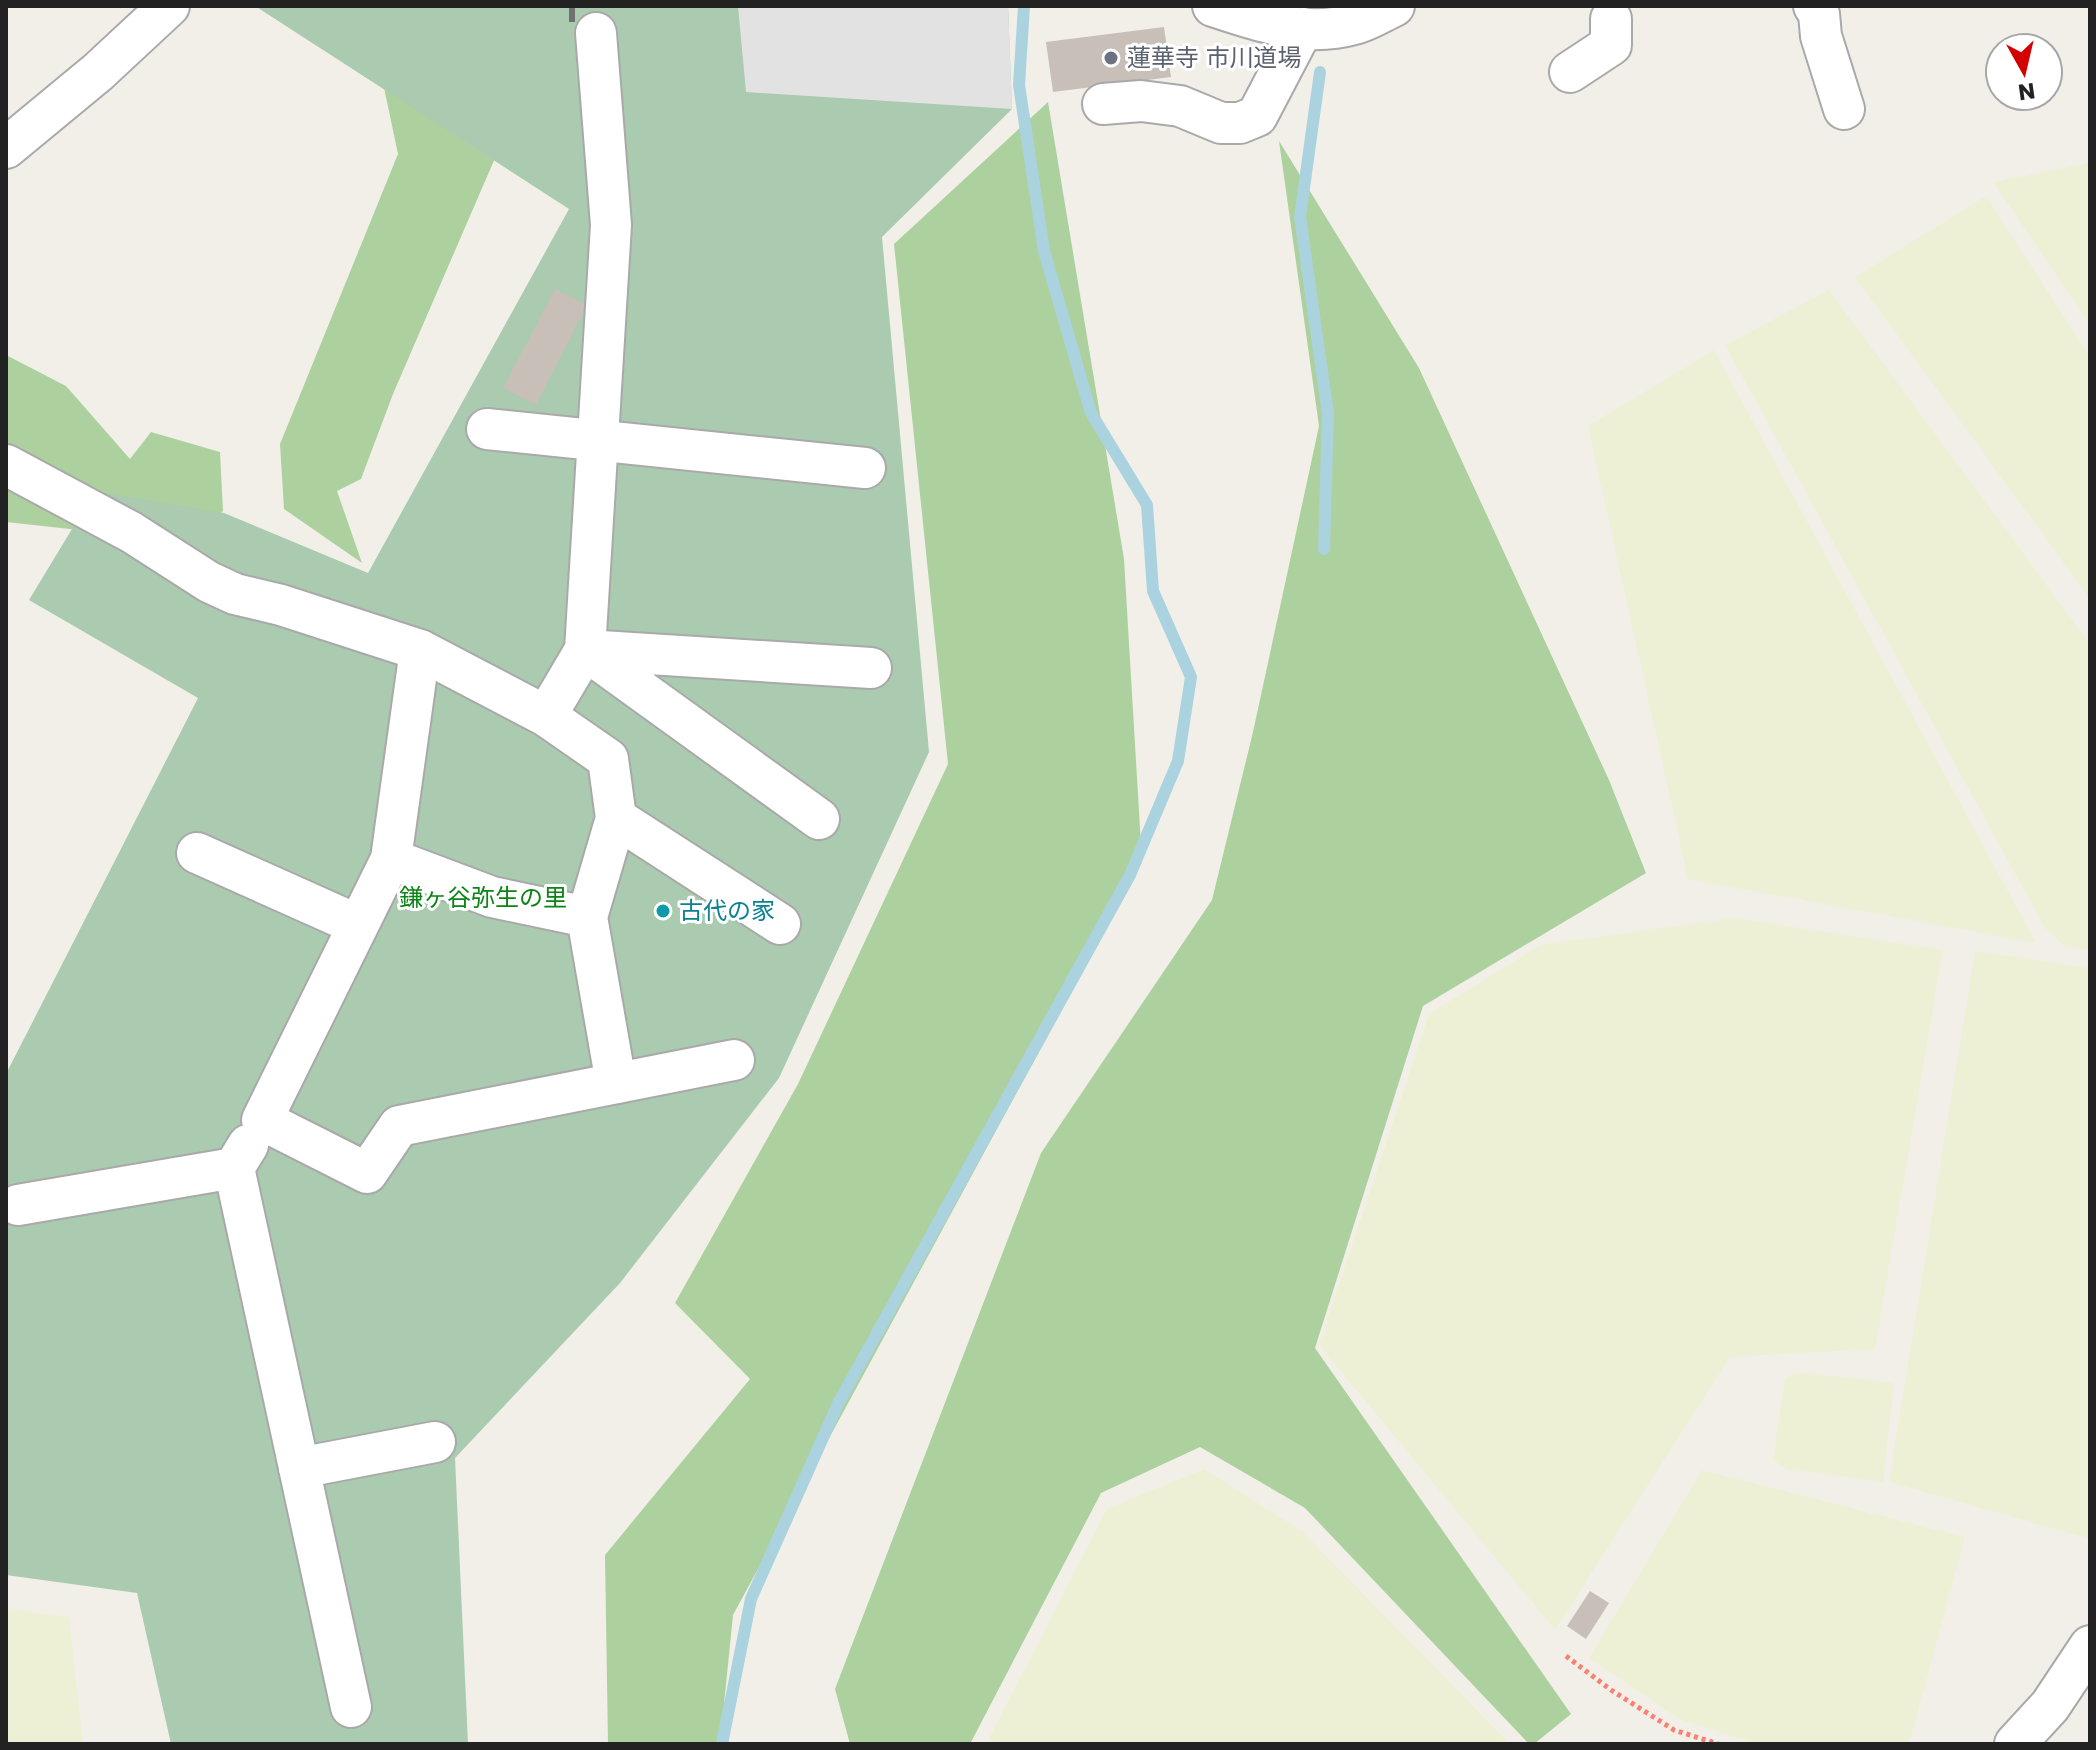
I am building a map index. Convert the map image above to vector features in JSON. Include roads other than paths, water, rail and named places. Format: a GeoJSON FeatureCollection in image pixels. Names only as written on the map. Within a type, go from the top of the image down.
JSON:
{"type":"FeatureCollection","features":[{"type":"Feature","properties":{"kind":"street"},"geometry":{"type":"LineString","coordinates":[[6,148],[98,72],[169,6]]}},
{"type":"Feature","properties":{"kind":"street"},"geometry":{"type":"LineString","coordinates":[[1213,6],[1308,28],[1355,24],[1394,6]]}},
{"type":"Feature","properties":{"kind":"street"},"geometry":{"type":"LineString","coordinates":[[1814,6],[1819,14],[1821,36],[1844,109]]}},
{"type":"Feature","properties":{"kind":"street"},"geometry":{"type":"LineString","coordinates":[[1570,72],[1611,45],[1613,10]]}},
{"type":"Feature","properties":{"kind":"street"},"geometry":{"type":"LineString","coordinates":[[1103,104],[1141,101],[1180,106],[1221,123],[1240,123],[1257,116],[1308,28]]}},
{"type":"Feature","properties":{"kind":"street"},"geometry":{"type":"LineString","coordinates":[[546,716],[585,650],[611,225],[596,33]]}},
{"type":"Feature","properties":{"kind":"street"},"geometry":{"type":"LineString","coordinates":[[487,429],[865,468]]}},
{"type":"Feature","properties":{"kind":"street"},"geometry":{"type":"LineString","coordinates":[[6,465],[94,511],[209,582],[235,594],[281,605],[420,650],[546,716],[608,759],[616,818],[587,917],[616,1083]]}},
{"type":"Feature","properties":{"kind":"street"},"geometry":{"type":"LineString","coordinates":[[351,1707],[234,1168],[262,1120],[391,859],[420,650]]}},
{"type":"Feature","properties":{"kind":"street"},"geometry":{"type":"LineString","coordinates":[[585,650],[871,668]]}},
{"type":"Feature","properties":{"kind":"street"},"geometry":{"type":"LineString","coordinates":[[585,650],[819,819]]}},
{"type":"Feature","properties":{"kind":"street"},"geometry":{"type":"LineString","coordinates":[[616,818],[780,924]]}},
{"type":"Feature","properties":{"kind":"street"},"geometry":{"type":"LineString","coordinates":[[197,853],[358,925]]}},
{"type":"Feature","properties":{"kind":"street"},"geometry":{"type":"LineString","coordinates":[[391,859],[492,897],[587,917]]}},
{"type":"Feature","properties":{"kind":"street"},"geometry":{"type":"LineString","coordinates":[[262,1120],[367,1173],[399,1126],[734,1060]]}},
{"type":"Feature","properties":{"kind":"street"},"geometry":{"type":"LineString","coordinates":[[18,1205],[234,1168]]}},
{"type":"Feature","properties":{"kind":"street"},"geometry":{"type":"LineString","coordinates":[[299,1468],[435,1442]]}},
{"type":"Feature","properties":{"kind":"street"},"geometry":{"type":"LineString","coordinates":[[2015,1744],[2050,1706],[2090,1646]]}},
{"type":"Feature","properties":{"kind":"waterway"},"geometry":{"type":"LineString","coordinates":[[722,1744],[751,1599],[838,1404],[1130,875],[1178,761],[1191,677],[1153,591],[1147,505],[1091,413],[1044,251],[1019,85],[1024,6]]}},
{"type":"Feature","properties":{"kind":"waterway"},"geometry":{"type":"LineString","coordinates":[[1320,72],[1300,217],[1328,414],[1324,549]]}},
{"type":"Feature","properties":{"kind":"railway"},"geometry":{"type":"LineString","coordinates":[[572,6],[572,35]]}},
{"type":"Feature","properties":{"kind":"place","name":"蓮華寺 市川道場"},"geometry":{"type":"Point","coordinates":[1111,58]}},
{"type":"Feature","properties":{"kind":"place","name":"古代の家"},"geometry":{"type":"Point","coordinates":[663,911]}},
{"type":"Feature","properties":{"kind":"park label","name":"鎌ヶ谷弥生の里"},"geometry":{"type":"Point","coordinates":[483,898]}}]}
